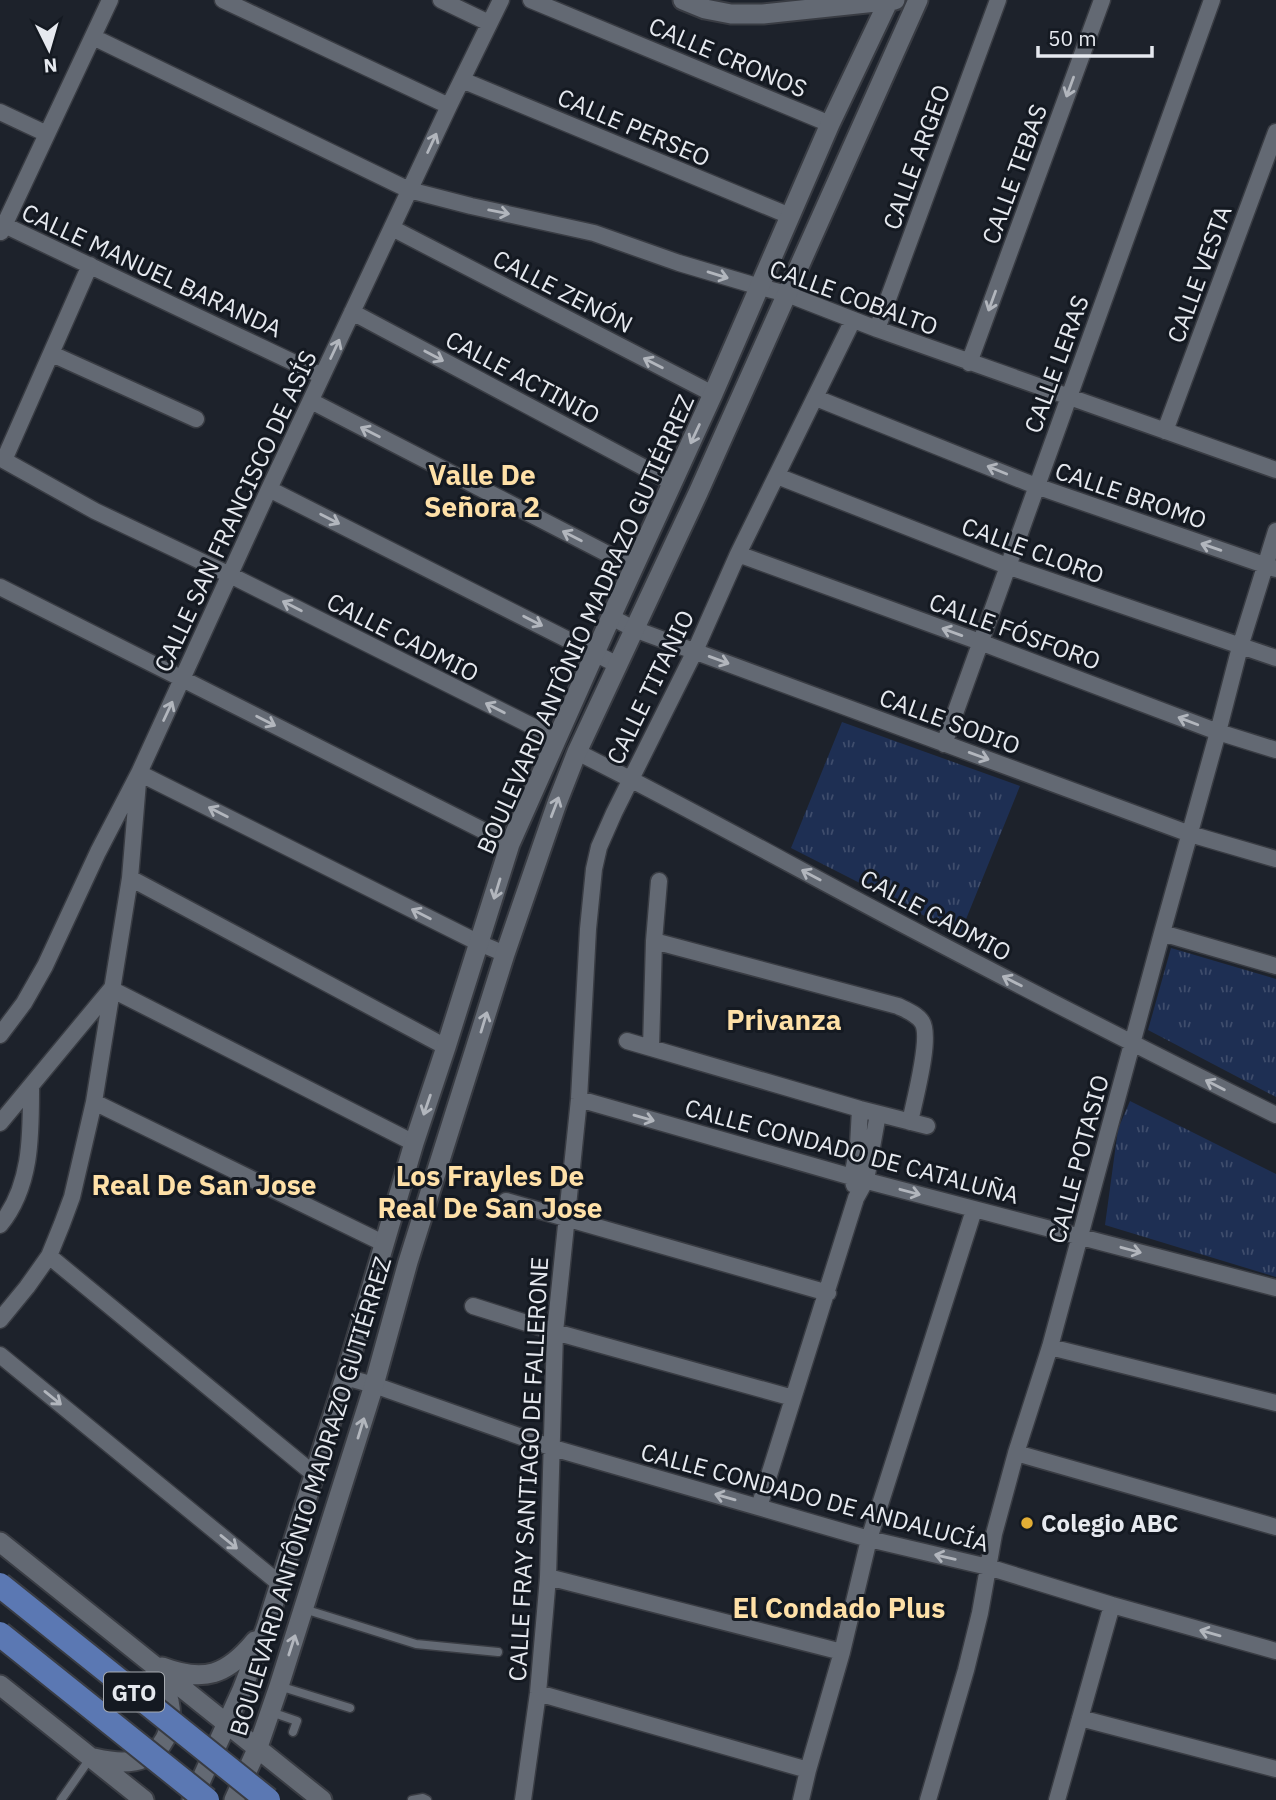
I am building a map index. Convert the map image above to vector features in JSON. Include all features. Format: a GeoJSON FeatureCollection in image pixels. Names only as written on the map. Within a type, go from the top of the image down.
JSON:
{"type":"FeatureCollection","features":[{"type":"Feature","properties":{"kind":"main road","name":"GTO"},"geometry":{"type":"LineString","coordinates":[[0,1585],[268,1800]]}},
{"type":"Feature","properties":{"kind":"main road","name":"GTO"},"geometry":{"type":"LineString","coordinates":[[0,1634],[206,1800]]}},
{"type":"Feature","properties":{"kind":"street"},"geometry":{"type":"LineString","coordinates":[[1,227],[110,0]]}},
{"type":"Feature","properties":{"kind":"street"},"geometry":{"type":"LineString","coordinates":[[223,0],[449,106]]}},
{"type":"Feature","properties":{"kind":"street"},"geometry":{"type":"LineString","coordinates":[[441,0],[489,23]]}},
{"type":"Feature","properties":{"kind":"street","name":"CALLE SAN FRANCISCO DE ASÍS"},"geometry":{"type":"LineString","coordinates":[[0,1035],[24,1003],[45,966],[98,852],[139,773],[269,488],[501,0]]}},
{"type":"Feature","properties":{"kind":"street","name":"CALLE CRONOS"},"geometry":{"type":"LineString","coordinates":[[531,0],[830,124]]}},
{"type":"Feature","properties":{"kind":"street"},"geometry":{"type":"LineString","coordinates":[[684,0],[705,9],[731,14],[763,14],[891,0]]}},
{"type":"Feature","properties":{"kind":"street","name":"BOULEVARD ANTÔNIO MADRAZO GUTIÉRREZ"},"geometry":{"type":"LineString","coordinates":[[192,1800],[227,1725],[266,1628],[345,1377],[414,1143],[510,844],[713,394],[830,124],[891,0]]}},
{"type":"Feature","properties":{"kind":"street","name":"BOULEVARD ANTÔNIO MADRAZO GUTIÉRREZ"},"geometry":{"type":"LineString","coordinates":[[234,1800],[258,1747],[304,1609],[374,1385],[408,1262],[542,842],[577,752],[787,294],[918,0]]}},
{"type":"Feature","properties":{"kind":"street","name":"CALLE ARGEO"},"geometry":{"type":"LineString","coordinates":[[877,330],[998,0]]}},
{"type":"Feature","properties":{"kind":"street","name":"CALLE TEBAS"},"geometry":{"type":"LineString","coordinates":[[969,363],[1102,0]]}},
{"type":"Feature","properties":{"kind":"street","name":"CALLE LERAS"},"geometry":{"type":"LineString","coordinates":[[944,744],[1212,0]]}},
{"type":"Feature","properties":{"kind":"street","name":"CALLE COBALTO"},"geometry":{"type":"LineString","coordinates":[[93,37],[409,190],[594,233],[679,263],[787,294],[877,330],[1276,470]]}},
{"type":"Feature","properties":{"kind":"street","name":"CALLE PERSEO"},"geometry":{"type":"LineString","coordinates":[[462,80],[790,216]]}},
{"type":"Feature","properties":{"kind":"street"},"geometry":{"type":"LineString","coordinates":[[0,111],[47,134]]}},
{"type":"Feature","properties":{"kind":"street","name":"CALLE VESTA"},"geometry":{"type":"LineString","coordinates":[[1165,431],[1276,132]]}},
{"type":"Feature","properties":{"kind":"street","name":"CALLE MANUEL BARANDA"},"geometry":{"type":"LineString","coordinates":[[1,227],[90,265],[322,376]]}},
{"type":"Feature","properties":{"kind":"street","name":"CALLE ZENÓN"},"geometry":{"type":"LineString","coordinates":[[392,228],[713,394]]}},
{"type":"Feature","properties":{"kind":"street"},"geometry":{"type":"LineString","coordinates":[[2,459],[52,354],[90,265]]}},
{"type":"Feature","properties":{"kind":"street","name":"CALLE ACTINIO"},"geometry":{"type":"LineString","coordinates":[[352,312],[673,483]]}},
{"type":"Feature","properties":{"kind":"street","name":"CALLE TITANIO"},"geometry":{"type":"LineString","coordinates":[[579,1099],[590,908],[599,847],[853,320]]}},
{"type":"Feature","properties":{"kind":"street"},"geometry":{"type":"LineString","coordinates":[[52,354],[196,419]]}},
{"type":"Feature","properties":{"kind":"street","name":"CALLE BROMO"},"geometry":{"type":"LineString","coordinates":[[816,398],[1036,486],[1271,567]]}},
{"type":"Feature","properties":{"kind":"street"},"geometry":{"type":"LineString","coordinates":[[311,401],[633,567]]}},
{"type":"Feature","properties":{"kind":"street","name":"CALLE CADMIO"},"geometry":{"type":"LineString","coordinates":[[2,459],[95,511],[230,575],[556,738]]}},
{"type":"Feature","properties":{"kind":"street","name":"CALLE CLORO"},"geometry":{"type":"LineString","coordinates":[[777,476],[1007,566],[1276,658]]}},
{"type":"Feature","properties":{"kind":"street"},"geometry":{"type":"LineString","coordinates":[[269,488],[618,665]]}},
{"type":"Feature","properties":{"kind":"street","name":"CALLE POTASIO"},"geometry":{"type":"LineString","coordinates":[[928,1800],[966,1670],[980,1613],[994,1534],[1016,1453],[1050,1347],[1081,1236],[1240,647],[1271,567],[1276,531]]}},
{"type":"Feature","properties":{"kind":"street","name":"CALLE FÓSFORO"},"geometry":{"type":"LineString","coordinates":[[738,554],[1218,732],[1276,750]]}},
{"type":"Feature","properties":{"kind":"street"},"geometry":{"type":"LineString","coordinates":[[0,587],[510,844]]}},
{"type":"Feature","properties":{"kind":"street","name":"CALLE SODIO"},"geometry":{"type":"LineString","coordinates":[[611,617],[634,629],[1191,834],[1276,859]]}},
{"type":"Feature","properties":{"kind":"street","name":"CALLE CADMIO"},"geometry":{"type":"LineString","coordinates":[[577,752],[926,937],[1276,1115]]}},
{"type":"Feature","properties":{"kind":"street"},"geometry":{"type":"LineString","coordinates":[[0,1320],[49,1256],[72,1197],[94,1102],[130,878],[139,773],[505,954]]}},
{"type":"Feature","properties":{"kind":"street"},"geometry":{"type":"LineString","coordinates":[[130,878],[446,1047]]}},
{"type":"Feature","properties":{"kind":"street"},"geometry":{"type":"LineString","coordinates":[[651,1048],[654,941],[659,881]]}},
{"type":"Feature","properties":{"kind":"street"},"geometry":{"type":"LineString","coordinates":[[1162,933],[1276,966]]}},
{"type":"Feature","properties":{"kind":"street"},"geometry":{"type":"LineString","coordinates":[[654,941],[898,1006],[917,1017],[923,1022],[926,1038],[910,1122]]}},
{"type":"Feature","properties":{"kind":"street"},"geometry":{"type":"LineString","coordinates":[[0,1123],[111,989]]}},
{"type":"Feature","properties":{"kind":"street"},"geometry":{"type":"LineString","coordinates":[[111,989],[414,1143]]}},
{"type":"Feature","properties":{"kind":"street"},"geometry":{"type":"LineString","coordinates":[[627,1041],[927,1126]]}},
{"type":"Feature","properties":{"kind":"street"},"geometry":{"type":"LineString","coordinates":[[0,1225],[11,1208],[27,1165],[31,1143],[31,1087]]}},
{"type":"Feature","properties":{"kind":"street","name":"CALLE CONDADO DE CATALUÑA"},"geometry":{"type":"LineString","coordinates":[[579,1099],[859,1179],[1276,1288]]}},
{"type":"Feature","properties":{"kind":"street","name":"CALLE FRAY SANTIAGO DE FALLERONE"},"geometry":{"type":"LineString","coordinates":[[523,1800],[538,1693],[548,1577],[555,1332],[579,1099]]}},
{"type":"Feature","properties":{"kind":"street"},"geometry":{"type":"LineString","coordinates":[[94,1102],[384,1244]]}},
{"type":"Feature","properties":{"kind":"street"},"geometry":{"type":"LineString","coordinates":[[859,1179],[860,1109]]}},
{"type":"Feature","properties":{"kind":"street"},"geometry":{"type":"LineString","coordinates":[[759,1507],[828,1293],[878,1114]]}},
{"type":"Feature","properties":{"kind":"street"},"geometry":{"type":"LineString","coordinates":[[506,1201],[828,1293]]}},
{"type":"Feature","properties":{"kind":"street"},"geometry":{"type":"LineString","coordinates":[[802,1800],[869,1539],[974,1210]]}},
{"type":"Feature","properties":{"kind":"street"},"geometry":{"type":"LineString","coordinates":[[49,1256],[314,1475]]}},
{"type":"Feature","properties":{"kind":"street"},"geometry":{"type":"LineString","coordinates":[[473,1306],[555,1332],[793,1398]]}},
{"type":"Feature","properties":{"kind":"street"},"geometry":{"type":"LineString","coordinates":[[1050,1347],[1276,1403]]}},
{"type":"Feature","properties":{"kind":"street"},"geometry":{"type":"LineString","coordinates":[[0,1355],[280,1584]]}},
{"type":"Feature","properties":{"kind":"street","name":"CALLE CONDADO DE ANDALUCÍA"},"geometry":{"type":"LineString","coordinates":[[345,1377],[552,1448],[869,1539],[988,1567],[1276,1651]]}},
{"type":"Feature","properties":{"kind":"street"},"geometry":{"type":"LineString","coordinates":[[1016,1453],[1276,1527]]}},
{"type":"Feature","properties":{"kind":"street"},"geometry":{"type":"LineString","coordinates":[[0,1542],[321,1800]]}},
{"type":"Feature","properties":{"kind":"street"},"geometry":{"type":"LineString","coordinates":[[548,1577],[842,1652]]}},
{"type":"Feature","properties":{"kind":"street"},"geometry":{"type":"LineString","coordinates":[[1057,1800],[1112,1605]]}},
{"type":"Feature","properties":{"kind":"street"},"geometry":{"type":"LineString","coordinates":[[151,1664],[192,1676],[211,1675],[239,1660],[266,1628]]}},
{"type":"Feature","properties":{"kind":"street"},"geometry":{"type":"LineString","coordinates":[[91,1757],[122,1762],[138,1760],[152,1754],[163,1744],[168,1731],[169,1703],[162,1681],[151,1664]]}},
{"type":"Feature","properties":{"kind":"street"},"geometry":{"type":"LineString","coordinates":[[0,1685],[144,1800]]}},
{"type":"Feature","properties":{"kind":"street"},"geometry":{"type":"LineString","coordinates":[[538,1693],[808,1770]]}},
{"type":"Feature","properties":{"kind":"street"},"geometry":{"type":"LineString","coordinates":[[1080,1718],[1276,1769]]}},
{"type":"Feature","properties":{"kind":"lane"},"geometry":{"type":"LineString","coordinates":[[304,1609],[415,1644],[498,1652]]}},
{"type":"Feature","properties":{"kind":"lane"},"geometry":{"type":"LineString","coordinates":[[279,1686],[350,1708]]}},
{"type":"Feature","properties":{"kind":"lane"},"geometry":{"type":"LineString","coordinates":[[270,1712],[297,1721],[293,1732]]}},
{"type":"Feature","properties":{"kind":"lane"},"geometry":{"type":"LineString","coordinates":[[73,1800],[63,1797],[91,1757]]}},
{"type":"Feature","properties":{"kind":"lane"},"geometry":{"type":"LineString","coordinates":[[412,1800],[427,1800]]}},
{"type":"Feature","properties":{"kind":"green space"},"geometry":{"type":"Polygon","coordinates":[[[842,722],[1020,786],[960,934],[791,848],[842,722]]]}},
{"type":"Feature","properties":{"kind":"green space"},"geometry":{"type":"Polygon","coordinates":[[[1171,948],[1276,979],[1276,1097],[1148,1030],[1171,948]]]}},
{"type":"Feature","properties":{"kind":"green space"},"geometry":{"type":"Polygon","coordinates":[[[1130,1101],[1276,1174],[1276,1277],[1105,1225],[1118,1129],[1130,1101]]]}},
{"type":"Feature","properties":{"kind":"place","name":"Colegio ABC"},"geometry":{"type":"Point","coordinates":[1027,1523]}},
{"type":"Feature","properties":{"kind":"district","name":"Valle De Señora 2"},"geometry":{"type":"Point","coordinates":[482,490]}},
{"type":"Feature","properties":{"kind":"district","name":"Privanza"},"geometry":{"type":"Point","coordinates":[784,1019]}},
{"type":"Feature","properties":{"kind":"district","name":"Real De San Jose"},"geometry":{"type":"Point","coordinates":[204,1184]}},
{"type":"Feature","properties":{"kind":"district","name":"Los Frayles De Real De San Jose"},"geometry":{"type":"Point","coordinates":[490,1191]}},
{"type":"Feature","properties":{"kind":"district","name":"El Condado Plus"},"geometry":{"type":"Point","coordinates":[839,1607]}}]}
